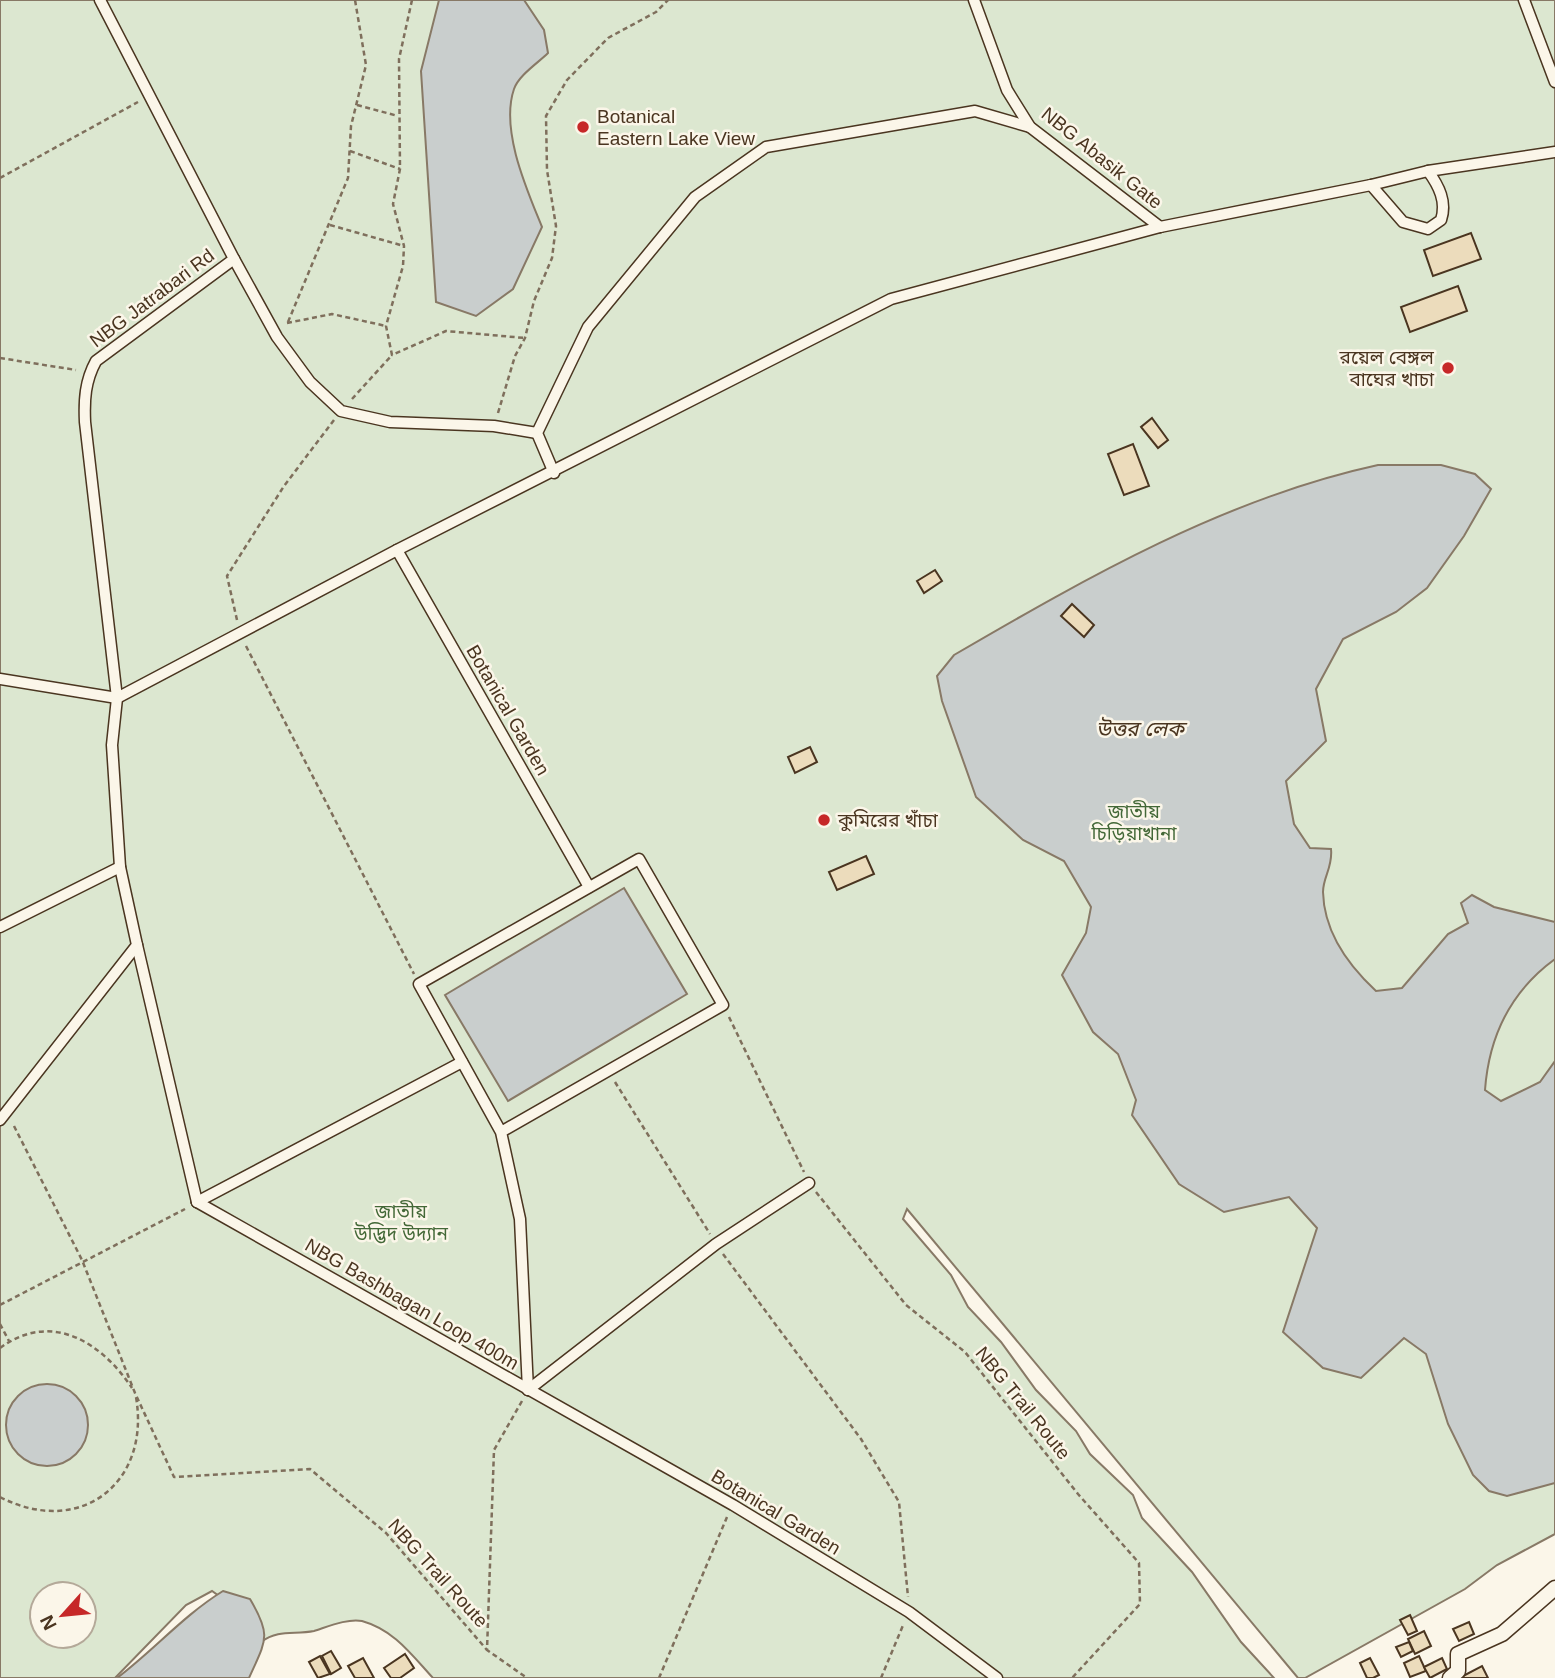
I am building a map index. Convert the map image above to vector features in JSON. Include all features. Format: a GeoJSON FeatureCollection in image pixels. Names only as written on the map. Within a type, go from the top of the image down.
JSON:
{"type":"FeatureCollection","features":[{"type":"Feature","properties":{"kind":"street","name":"NBG Jatrabari Rd"},"geometry":{"type":"LineString","coordinates":[[100,0],[234,259],[96,360],[89,373],[84,395],[117,698],[112,745],[120,867],[137,944]]}},
{"type":"Feature","properties":{"kind":"street","name":"NBG Abasik Gate"},"geometry":{"type":"LineString","coordinates":[[974,0],[1007,90],[1030,127],[1160,226]]}},
{"type":"Feature","properties":{"kind":"street"},"geometry":{"type":"LineString","coordinates":[[1524,0],[1555,82]]}},
{"type":"Feature","properties":{"kind":"street"},"geometry":{"type":"LineString","coordinates":[[554,473],[537,433],[589,327],[695,197],[766,148],[975,111],[1030,127]]}},
{"type":"Feature","properties":{"kind":"street"},"geometry":{"type":"LineString","coordinates":[[0,679],[117,698],[397,551],[891,299],[1160,226],[1371,185],[1428,171],[1555,152]]}},
{"type":"Feature","properties":{"kind":"street"},"geometry":{"type":"LineString","coordinates":[[1371,185],[1403,222],[1413,227],[1428,229],[1441,220],[1444,210],[1437,184],[1428,171]]}},
{"type":"Feature","properties":{"kind":"street"},"geometry":{"type":"LineString","coordinates":[[234,259],[277,337],[310,382],[341,411],[390,422],[494,426],[537,433]]}},
{"type":"Feature","properties":{"kind":"street","name":"Botanical Garden"},"geometry":{"type":"LineString","coordinates":[[397,551],[589,887]]}},
{"type":"Feature","properties":{"kind":"street"},"geometry":{"type":"LineString","coordinates":[[137,944],[197,1202],[462,1062],[419,984],[639,859],[723,1005],[501,1132]]}},
{"type":"Feature","properties":{"kind":"street"},"geometry":{"type":"LineString","coordinates":[[0,927],[120,867]]}},
{"type":"Feature","properties":{"kind":"street"},"geometry":{"type":"LineString","coordinates":[[3,1115],[137,944]]}},
{"type":"Feature","properties":{"kind":"street","name":"NBG Bashbagan Loop 400m"},"geometry":{"type":"LineString","coordinates":[[462,1062],[501,1132],[520,1219],[528,1390]]}},
{"type":"Feature","properties":{"kind":"street"},"geometry":{"type":"LineString","coordinates":[[0,1099],[3,1115]]}},
{"type":"Feature","properties":{"kind":"street"},"geometry":{"type":"LineString","coordinates":[[528,1390],[716,1244],[809,1183]]}},
{"type":"Feature","properties":{"kind":"street","name":"NBG Bashbagan Loop 400m"},"geometry":{"type":"LineString","coordinates":[[197,1202],[528,1390]]}},
{"type":"Feature","properties":{"kind":"street","name":"Botanical Garden"},"geometry":{"type":"LineString","coordinates":[[528,1390],[733,1504],[909,1612],[997,1678]]}},
{"type":"Feature","properties":{"kind":"street"},"geometry":{"type":"LineString","coordinates":[[1450,1678],[1458,1671],[1458,1654],[1502,1634],[1555,1588]]}},
{"type":"Feature","properties":{"kind":"path"},"geometry":{"type":"LineString","coordinates":[[277,337],[288,322],[348,178],[357,104],[366,65],[355,0]]}},
{"type":"Feature","properties":{"kind":"path"},"geometry":{"type":"LineString","coordinates":[[392,355],[386,326],[403,265],[404,246],[393,204],[400,169],[399,59],[412,0]]}},
{"type":"Feature","properties":{"kind":"path"},"geometry":{"type":"LineString","coordinates":[[494,426],[515,356],[525,338],[534,301],[552,258],[556,226],[547,170],[546,116],[567,80],[608,38],[656,12],[668,0]]}},
{"type":"Feature","properties":{"kind":"path"},"geometry":{"type":"LineString","coordinates":[[0,178],[150,96]]}},
{"type":"Feature","properties":{"kind":"path"},"geometry":{"type":"LineString","coordinates":[[357,104],[398,116]]}},
{"type":"Feature","properties":{"kind":"path"},"geometry":{"type":"LineString","coordinates":[[350,150],[400,169]]}},
{"type":"Feature","properties":{"kind":"path"},"geometry":{"type":"LineString","coordinates":[[329,225],[404,246]]}},
{"type":"Feature","properties":{"kind":"path"},"geometry":{"type":"LineString","coordinates":[[288,322],[332,314],[386,326]]}},
{"type":"Feature","properties":{"kind":"path"},"geometry":{"type":"LineString","coordinates":[[419,984],[240,633],[227,576],[285,486],[341,411],[392,355],[446,331],[525,338]]}},
{"type":"Feature","properties":{"kind":"path"},"geometry":{"type":"LineString","coordinates":[[0,358],[89,373]]}},
{"type":"Feature","properties":{"kind":"path","name":"NBG Trail Route"},"geometry":{"type":"LineString","coordinates":[[723,1005],[809,1183],[906,1305],[965,1352],[1078,1494],[1139,1563],[1140,1604],[1072,1678]]}},
{"type":"Feature","properties":{"kind":"path"},"geometry":{"type":"LineString","coordinates":[[608,1071],[716,1244],[861,1439],[899,1502],[909,1612],[886,1660],[881,1678]]}},
{"type":"Feature","properties":{"kind":"path"},"geometry":{"type":"LineString","coordinates":[[0,1497],[22,1509],[50,1513],[78,1509],[104,1496],[124,1475],[136,1450],[140,1422],[135,1393],[82,1260],[3,1115]]}},
{"type":"Feature","properties":{"kind":"path"},"geometry":{"type":"LineString","coordinates":[[0,1305],[197,1202]]}},
{"type":"Feature","properties":{"kind":"path"},"geometry":{"type":"LineString","coordinates":[[0,1324],[9,1341]]}},
{"type":"Feature","properties":{"kind":"path"},"geometry":{"type":"LineString","coordinates":[[0,1348],[9,1341],[39,1332],[70,1334],[97,1347],[119,1368],[135,1393]]}},
{"type":"Feature","properties":{"kind":"path","name":"NBG Trail Route"},"geometry":{"type":"LineString","coordinates":[[488,1650],[494,1450],[528,1390]]}},
{"type":"Feature","properties":{"kind":"path","name":"NBG Trail Route"},"geometry":{"type":"LineString","coordinates":[[135,1393],[174,1477],[310,1469],[386,1533],[488,1650],[527,1678]]}},
{"type":"Feature","properties":{"kind":"path"},"geometry":{"type":"LineString","coordinates":[[659,1678],[733,1504]]}},
{"type":"Feature","properties":{"kind":"green space","name":"জাতীয় উদ্ভিদ উদ্যান"},"geometry":{"type":"Polygon","coordinates":[[[0,0],[1555,0],[1555,1534],[1497,1565],[1465,1589],[1305,1678],[1298,1678],[907,1209],[903,1219],[951,1275],[968,1307],[1001,1342],[1036,1390],[1076,1431],[1090,1454],[1133,1495],[1142,1518],[1192,1572],[1241,1642],[1274,1678],[433,1678],[393,1637],[362,1621],[344,1622],[314,1631],[280,1634],[261,1642],[230,1604],[212,1591],[186,1605],[115,1678],[0,1678],[0,0]]]}},
{"type":"Feature","properties":{"kind":"water"},"geometry":{"type":"Polygon","coordinates":[[[439,0],[524,0],[544,30],[548,53],[529,69],[514,89],[510,123],[517,160],[542,227],[513,289],[476,316],[436,302],[421,71],[439,0]]]}},
{"type":"Feature","properties":{"kind":"water","name":"উত্তর লেক"},"geometry":{"type":"Polygon","coordinates":[[[1378,465],[1441,465],[1475,474],[1491,489],[1464,536],[1427,588],[1396,612],[1343,639],[1316,689],[1326,741],[1286,781],[1294,824],[1310,848],[1331,849],[1331,861],[1323,892],[1324,907],[1333,934],[1347,959],[1376,991],[1402,988],[1448,934],[1468,923],[1461,903],[1472,895],[1494,907],[1555,922],[1555,959],[1526,985],[1505,1016],[1491,1051],[1485,1090],[1501,1101],[1540,1082],[1555,1061],[1555,1483],[1507,1496],[1489,1491],[1473,1475],[1448,1424],[1426,1354],[1404,1338],[1361,1378],[1323,1368],[1283,1332],[1317,1228],[1289,1197],[1224,1212],[1179,1184],[1132,1115],[1136,1100],[1118,1054],[1093,1032],[1062,975],[1086,933],[1091,907],[1064,861],[1023,840],[976,797],[942,701],[937,676],[954,655],[1055,597],[1159,543],[1266,498],[1322,479],[1378,465]]]}},
{"type":"Feature","properties":{"kind":"water"},"geometry":{"type":"Polygon","coordinates":[[[624,888],[687,994],[508,1101],[445,995],[624,888]]]}},
{"type":"Feature","properties":{"kind":"water"},"geometry":{"type":"Polygon","coordinates":[[[47,1384],[63,1387],[76,1396],[85,1409],[88,1425],[85,1441],[76,1454],[63,1463],[47,1466],[31,1463],[18,1454],[9,1441],[6,1425],[9,1409],[18,1396],[31,1387],[47,1384]]]}},
{"type":"Feature","properties":{"kind":"water"},"geometry":{"type":"Polygon","coordinates":[[[223,1591],[250,1599],[262,1622],[263,1646],[249,1678],[117,1678],[195,1611],[223,1591]]]}},
{"type":"Feature","properties":{"kind":"building"},"geometry":{"type":"Polygon","coordinates":[[[1471,233],[1481,259],[1433,276],[1424,250],[1471,233]]]}},
{"type":"Feature","properties":{"kind":"building"},"geometry":{"type":"Polygon","coordinates":[[[1458,286],[1467,311],[1410,332],[1401,307],[1458,286]]]}},
{"type":"Feature","properties":{"kind":"building"},"geometry":{"type":"Polygon","coordinates":[[[1152,418],[1168,440],[1158,448],[1141,427],[1152,418]]]}},
{"type":"Feature","properties":{"kind":"building"},"geometry":{"type":"Polygon","coordinates":[[[1133,444],[1149,486],[1124,495],[1108,454],[1133,444]]]}},
{"type":"Feature","properties":{"kind":"building"},"geometry":{"type":"Polygon","coordinates":[[[935,570],[942,581],[924,593],[917,581],[935,570]]]}},
{"type":"Feature","properties":{"kind":"building"},"geometry":{"type":"Polygon","coordinates":[[[1072,604],[1094,625],[1084,637],[1061,616],[1072,604]]]}},
{"type":"Feature","properties":{"kind":"building"},"geometry":{"type":"Polygon","coordinates":[[[810,747],[817,762],[795,773],[788,757],[810,747]]]}},
{"type":"Feature","properties":{"kind":"building"},"geometry":{"type":"Polygon","coordinates":[[[866,856],[874,874],[837,890],[829,872],[866,856]]]}},
{"type":"Feature","properties":{"kind":"building"},"geometry":{"type":"Polygon","coordinates":[[[1410,1615],[1417,1631],[1408,1635],[1400,1620],[1410,1615]]]}},
{"type":"Feature","properties":{"kind":"building"},"geometry":{"type":"Polygon","coordinates":[[[1469,1622],[1474,1634],[1459,1641],[1453,1629],[1469,1622]]]}},
{"type":"Feature","properties":{"kind":"building"},"geometry":{"type":"Polygon","coordinates":[[[1424,1631],[1431,1646],[1415,1654],[1408,1639],[1424,1631]]]}},
{"type":"Feature","properties":{"kind":"building"},"geometry":{"type":"Polygon","coordinates":[[[1409,1642],[1413,1651],[1401,1657],[1396,1647],[1409,1642]]]}},
{"type":"Feature","properties":{"kind":"building"},"geometry":{"type":"Polygon","coordinates":[[[331,1651],[341,1668],[331,1674],[322,1656],[331,1651]]]}},
{"type":"Feature","properties":{"kind":"building"},"geometry":{"type":"Polygon","coordinates":[[[405,1654],[414,1668],[400,1678],[391,1678],[384,1668],[405,1654]]]}},
{"type":"Feature","properties":{"kind":"building"},"geometry":{"type":"Polygon","coordinates":[[[320,1656],[330,1674],[318,1678],[309,1662],[320,1656]]]}},
{"type":"Feature","properties":{"kind":"building"},"geometry":{"type":"Polygon","coordinates":[[[1419,1656],[1426,1671],[1410,1677],[1404,1663],[1419,1656]]]}},
{"type":"Feature","properties":{"kind":"building"},"geometry":{"type":"Polygon","coordinates":[[[363,1658],[374,1678],[355,1678],[348,1666],[363,1658]]]}},
{"type":"Feature","properties":{"kind":"building"},"geometry":{"type":"Polygon","coordinates":[[[1370,1658],[1379,1675],[1367,1678],[1360,1663],[1370,1658]]]}},
{"type":"Feature","properties":{"kind":"building"},"geometry":{"type":"Polygon","coordinates":[[[1442,1658],[1447,1669],[1430,1678],[1424,1667],[1442,1658]]]}},
{"type":"Feature","properties":{"kind":"building"},"geometry":{"type":"Polygon","coordinates":[[[1482,1666],[1488,1678],[1464,1678],[1463,1676],[1482,1666]]]}},
{"type":"Feature","properties":{"kind":"place","name":"Botanical Eastern Lake View"},"geometry":{"type":"Point","coordinates":[583,127]}},
{"type":"Feature","properties":{"kind":"place","name":"রয়েল বেঙ্গল বাঘের খাচা"},"geometry":{"type":"Point","coordinates":[1448,368]}},
{"type":"Feature","properties":{"kind":"place","name":"কুমিরের খাঁচা"},"geometry":{"type":"Point","coordinates":[824,820]}},
{"type":"Feature","properties":{"kind":"park label","name":"জাতীয় চিড়িয়াখানা"},"geometry":{"type":"Point","coordinates":[1134,822]}}]}
